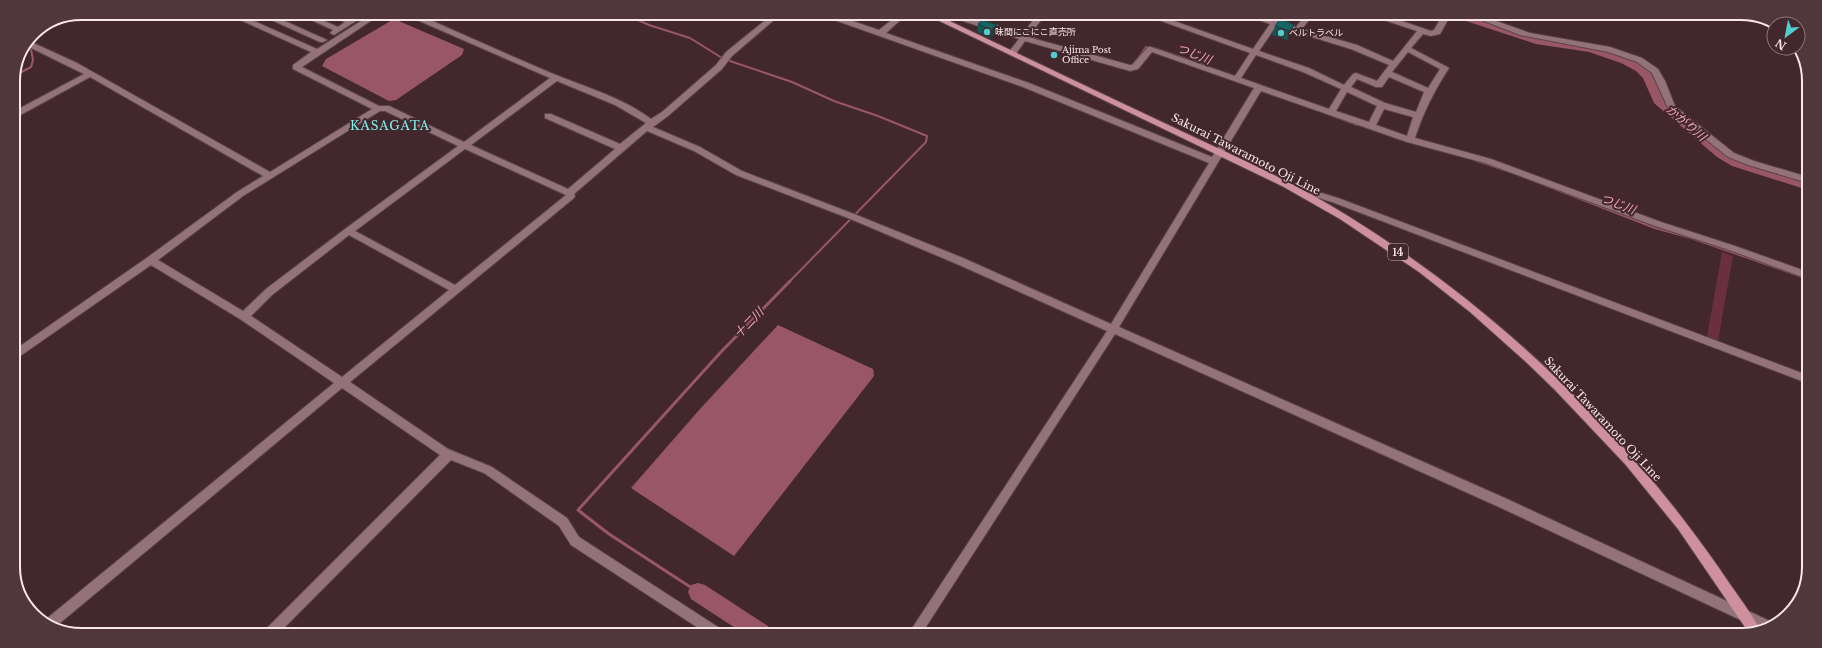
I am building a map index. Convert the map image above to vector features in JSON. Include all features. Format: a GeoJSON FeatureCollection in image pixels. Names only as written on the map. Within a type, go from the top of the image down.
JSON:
{"type":"FeatureCollection","features":[{"type":"Feature","properties":{"kind":"main road","name":"Sakurai Tawaramoto Oji Line"},"geometry":{"type":"LineString","coordinates":[[943,20],[1219,152],[1307,196],[1388,245],[1427,273],[1503,335],[1558,386],[1629,461],[1682,525],[1753,627]]}},
{"type":"Feature","properties":{"kind":"street"},"geometry":{"type":"LineString","coordinates":[[246,20],[313,50]]}},
{"type":"Feature","properties":{"kind":"street"},"geometry":{"type":"LineString","coordinates":[[276,20],[323,40]]}},
{"type":"Feature","properties":{"kind":"street"},"geometry":{"type":"LineString","coordinates":[[314,20],[338,30]]}},
{"type":"Feature","properties":{"kind":"street"},"geometry":{"type":"LineString","coordinates":[[346,20],[351,22]]}},
{"type":"Feature","properties":{"kind":"street"},"geometry":{"type":"LineString","coordinates":[[354,20],[323,40],[296,67],[378,109]]}},
{"type":"Feature","properties":{"kind":"street"},"geometry":{"type":"LineString","coordinates":[[313,50],[366,20]]}},
{"type":"Feature","properties":{"kind":"street"},"geometry":{"type":"LineString","coordinates":[[424,20],[556,78],[604,97],[645,118],[649,126],[697,149],[739,173],[960,261],[1496,500],[1764,624]]}},
{"type":"Feature","properties":{"kind":"street"},"geometry":{"type":"LineString","coordinates":[[569,193],[719,67],[729,54],[771,20]]}},
{"type":"Feature","properties":{"kind":"street"},"geometry":{"type":"LineString","coordinates":[[843,20],[1026,85],[1214,161]]}},
{"type":"Feature","properties":{"kind":"street"},"geometry":{"type":"LineString","coordinates":[[880,33],[896,20]]}},
{"type":"Feature","properties":{"kind":"street"},"geometry":{"type":"LineString","coordinates":[[971,20],[1024,38],[1130,68],[1135,67],[1151,49],[1410,140],[1488,161],[1651,221],[1732,248],[1802,274]]}},
{"type":"Feature","properties":{"kind":"street"},"geometry":{"type":"LineString","coordinates":[[1012,53],[1037,20]]}},
{"type":"Feature","properties":{"kind":"street"},"geometry":{"type":"LineString","coordinates":[[1164,20],[1306,70],[1382,105],[1418,116]]}},
{"type":"Feature","properties":{"kind":"street"},"geometry":{"type":"LineString","coordinates":[[1262,20],[1354,47],[1393,64]]}},
{"type":"Feature","properties":{"kind":"street"},"geometry":{"type":"LineString","coordinates":[[1236,78],[1276,20]]}},
{"type":"Feature","properties":{"kind":"street"},"geometry":{"type":"LineString","coordinates":[[1298,30],[1306,20]]}},
{"type":"Feature","properties":{"kind":"street"},"geometry":{"type":"LineString","coordinates":[[1392,20],[1421,31],[1435,34],[1444,20]]}},
{"type":"Feature","properties":{"kind":"street"},"geometry":{"type":"LineString","coordinates":[[1487,20],[1527,34],[1604,48],[1626,55],[1651,67],[1658,74],[1672,108],[1731,155],[1751,163],[1802,178]]}},
{"type":"Feature","properties":{"kind":"street"},"geometry":{"type":"LineString","coordinates":[[1331,112],[1346,88],[1356,76],[1379,85],[1393,64],[1421,31]]}},
{"type":"Feature","properties":{"kind":"street"},"geometry":{"type":"LineString","coordinates":[[32,45],[74,65],[269,175]]}},
{"type":"Feature","properties":{"kind":"street"},"geometry":{"type":"LineString","coordinates":[[1407,49],[1445,68],[1428,94],[1418,116],[1410,140]]}},
{"type":"Feature","properties":{"kind":"street"},"geometry":{"type":"LineString","coordinates":[[1387,73],[1428,91],[1428,94]]}},
{"type":"Feature","properties":{"kind":"street"},"geometry":{"type":"LineString","coordinates":[[20,112],[90,74]]}},
{"type":"Feature","properties":{"kind":"street"},"geometry":{"type":"LineString","coordinates":[[244,316],[269,292],[348,231],[556,78]]}},
{"type":"Feature","properties":{"kind":"street"},"geometry":{"type":"LineString","coordinates":[[918,628],[1113,329],[1259,87]]}},
{"type":"Feature","properties":{"kind":"street"},"geometry":{"type":"LineString","coordinates":[[1371,126],[1382,105]]}},
{"type":"Feature","properties":{"kind":"street"},"geometry":{"type":"LineString","coordinates":[[20,348],[151,260],[240,194],[378,109],[386,108],[569,193]]}},
{"type":"Feature","properties":{"kind":"street"},"geometry":{"type":"LineString","coordinates":[[548,116],[621,148]]}},
{"type":"Feature","properties":{"kind":"street"},"geometry":{"type":"LineString","coordinates":[[53,621],[197,501],[571,196],[569,193]]}},
{"type":"Feature","properties":{"kind":"street"},"geometry":{"type":"LineString","coordinates":[[1307,196],[1315,194],[1341,202],[1802,377]]}},
{"type":"Feature","properties":{"kind":"street"},"geometry":{"type":"LineString","coordinates":[[348,231],[456,290]]}},
{"type":"Feature","properties":{"kind":"street"},"geometry":{"type":"LineString","coordinates":[[151,260],[244,316],[449,454],[488,470],[563,522],[575,541],[709,628]]}},
{"type":"Feature","properties":{"kind":"street"},"geometry":{"type":"LineString","coordinates":[[275,628],[449,454]]}},
{"type":"Feature","properties":{"kind":"shaded area"},"geometry":{"type":"Polygon","coordinates":[[[392,20],[396,20],[464,49],[462,55],[396,100],[389,101],[322,66],[326,59],[392,20]]]}},
{"type":"Feature","properties":{"kind":"shaded area"},"geometry":{"type":"Polygon","coordinates":[[[1722,252],[1733,256],[1718,341],[1707,337],[1722,252]]]}},
{"type":"Feature","properties":{"kind":"shaded area"},"geometry":{"type":"Polygon","coordinates":[[[778,325],[873,369],[874,376],[734,556],[631,488],[700,409],[778,325]]]}},
{"type":"Feature","properties":{"kind":"building"},"geometry":{"type":"Polygon","coordinates":[[[982,20],[997,25],[991,30],[978,24],[982,20]]]}},
{"type":"Feature","properties":{"kind":"building"},"geometry":{"type":"Polygon","coordinates":[[[1279,20],[1286,21],[1294,25],[1290,31],[1275,26],[1279,20]]]}},
{"type":"Feature","properties":{"kind":"waterway","name":"十二川"},"geometry":{"type":"LineString","coordinates":[[638,20],[690,38],[722,58]]}},
{"type":"Feature","properties":{"kind":"waterway","name":"かがり川"},"geometry":{"type":"LineString","coordinates":[[1476,20],[1540,41],[1591,48],[1625,60],[1641,68],[1649,76],[1659,100],[1722,154],[1737,163],[1802,183]]}},
{"type":"Feature","properties":{"kind":"waterway"},"geometry":{"type":"LineString","coordinates":[[995,25],[1039,40]]}},
{"type":"Feature","properties":{"kind":"waterway","name":"つじ川"},"geometry":{"type":"LineString","coordinates":[[1139,57],[1146,47],[1154,48],[1204,65]]}},
{"type":"Feature","properties":{"kind":"waterway"},"geometry":{"type":"LineString","coordinates":[[21,72],[31,67],[33,60],[31,49],[29,48]]}},
{"type":"Feature","properties":{"kind":"waterway","name":"つじ川"},"geometry":{"type":"LineString","coordinates":[[1089,54],[1111,60]]}},
{"type":"Feature","properties":{"kind":"waterway","name":"十二川"},"geometry":{"type":"LineString","coordinates":[[727,60],[792,82],[834,101],[878,116],[927,136],[926,142],[789,282]]}},
{"type":"Feature","properties":{"kind":"waterway","name":"つじ川"},"geometry":{"type":"LineString","coordinates":[[1328,114],[1357,125]]}},
{"type":"Feature","properties":{"kind":"waterway","name":"つじ川"},"geometry":{"type":"LineString","coordinates":[[1474,160],[1507,171]]}},
{"type":"Feature","properties":{"kind":"waterway","name":"つじ川"},"geometry":{"type":"LineString","coordinates":[[1529,179],[1655,228],[1691,238],[1802,277]]}},
{"type":"Feature","properties":{"kind":"waterway","name":"十二川"},"geometry":{"type":"LineString","coordinates":[[698,592],[609,534],[578,510],[720,353],[790,281]]}},
{"type":"Feature","properties":{"kind":"waterway","name":"十二川"},"geometry":{"type":"LineString","coordinates":[[698,592],[753,628]]}},
{"type":"Feature","properties":{"kind":"place","name":"味間にこにこ直売所"},"geometry":{"type":"Point","coordinates":[987,32]}},
{"type":"Feature","properties":{"kind":"place","name":"ベルトラベル"},"geometry":{"type":"Point","coordinates":[1281,33]}},
{"type":"Feature","properties":{"kind":"place","name":"Ajima Post Office"},"geometry":{"type":"Point","coordinates":[1054,55]}},
{"type":"Feature","properties":{"kind":"district","name":"KASAGATA"},"geometry":{"type":"Point","coordinates":[390,126]}}]}
